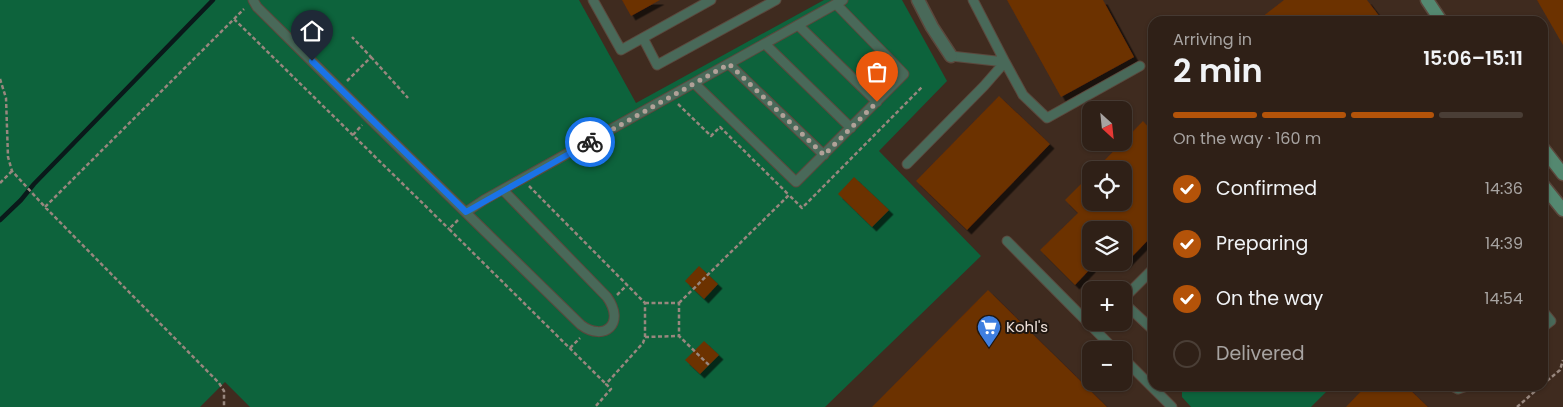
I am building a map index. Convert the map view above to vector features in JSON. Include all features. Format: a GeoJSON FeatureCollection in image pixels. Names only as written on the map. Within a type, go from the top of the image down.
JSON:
{"type":"FeatureCollection","features":[{"type":"Feature","properties":{"kind":"street"},"geometry":{"type":"LineString","coordinates":[[918,0],[932,27],[951,56]]}},
{"type":"Feature","properties":{"kind":"street"},"geometry":{"type":"LineString","coordinates":[[1427,0],[1438,16]]}},
{"type":"Feature","properties":{"kind":"street"},"geometry":{"type":"LineString","coordinates":[[1548,155],[1563,174]]}},
{"type":"Feature","properties":{"kind":"street"},"geometry":{"type":"LineString","coordinates":[[1548,191],[1563,210]]}},
{"type":"Feature","properties":{"kind":"lane"},"geometry":{"type":"LineString","coordinates":[[593,0],[621,50],[712,0]]}},
{"type":"Feature","properties":{"kind":"lane"},"geometry":{"type":"LineString","coordinates":[[642,38],[657,65],[776,0]]}},
{"type":"Feature","properties":{"kind":"lane"},"geometry":{"type":"LineString","coordinates":[[973,0],[1023,95],[1047,118],[1140,66]]}},
{"type":"Feature","properties":{"kind":"lane"},"geometry":{"type":"LineString","coordinates":[[466,212],[839,2],[904,74],[796,182],[695,84]]}},
{"type":"Feature","properties":{"kind":"lane"},"geometry":{"type":"LineString","coordinates":[[255,3],[363,112],[581,325],[588,330],[596,331],[604,331],[611,326],[615,320],[615,312],[607,297],[503,190]]}},
{"type":"Feature","properties":{"kind":"lane"},"geometry":{"type":"LineString","coordinates":[[798,25],[877,102]]}},
{"type":"Feature","properties":{"kind":"lane"},"geometry":{"type":"LineString","coordinates":[[765,44],[851,128]]}},
{"type":"Feature","properties":{"kind":"lane"},"geometry":{"type":"LineString","coordinates":[[951,56],[1006,62]]}},
{"type":"Feature","properties":{"kind":"lane"},"geometry":{"type":"LineString","coordinates":[[907,164],[1006,62]]}},
{"type":"Feature","properties":{"kind":"lane"},"geometry":{"type":"LineString","coordinates":[[729,64],[824,155]]}},
{"type":"Feature","properties":{"kind":"lane"},"geometry":{"type":"LineString","coordinates":[[1007,240],[1082,312]]}},
{"type":"Feature","properties":{"kind":"lane"},"geometry":{"type":"LineString","coordinates":[[1132,291],[1148,276]]}},
{"type":"Feature","properties":{"kind":"lane"},"geometry":{"type":"LineString","coordinates":[[1132,310],[1148,325]]}},
{"type":"Feature","properties":{"kind":"lane"},"geometry":{"type":"LineString","coordinates":[[1101,331],[1108,341]]}},
{"type":"Feature","properties":{"kind":"lane"},"geometry":{"type":"LineString","coordinates":[[1132,367],[1148,383]]}},
{"type":"Feature","properties":{"kind":"lane"},"geometry":{"type":"LineString","coordinates":[[1156,391],[1172,407]]}},
{"type":"Feature","properties":{"kind":"path"},"geometry":{"type":"LineString","coordinates":[[45,207],[244,9],[255,3]]}},
{"type":"Feature","properties":{"kind":"path"},"geometry":{"type":"LineString","coordinates":[[234,19],[611,389],[595,407]]}},
{"type":"Feature","properties":{"kind":"path"},"geometry":{"type":"LineString","coordinates":[[352,37],[408,98]]}},
{"type":"Feature","properties":{"kind":"path"},"geometry":{"type":"LineString","coordinates":[[346,82],[371,57]]}},
{"type":"Feature","properties":{"kind":"path"},"geometry":{"type":"LineString","coordinates":[[0,79],[6,98],[8,157],[12,171],[45,207],[219,383],[224,391],[224,407]]}},
{"type":"Feature","properties":{"kind":"path"},"geometry":{"type":"LineString","coordinates":[[671,97],[711,136],[720,127],[802,208],[922,86]]}},
{"type":"Feature","properties":{"kind":"path"},"geometry":{"type":"LineString","coordinates":[[0,183],[12,171]]}},
{"type":"Feature","properties":{"kind":"path"},"geometry":{"type":"LineString","coordinates":[[522,179],[645,303],[644,343],[606,384]]}},
{"type":"Feature","properties":{"kind":"path"},"geometry":{"type":"LineString","coordinates":[[645,303],[679,302],[789,195]]}},
{"type":"Feature","properties":{"kind":"path"},"geometry":{"type":"LineString","coordinates":[[449,229],[466,212]]}},
{"type":"Feature","properties":{"kind":"path"},"geometry":{"type":"LineString","coordinates":[[679,302],[679,336]]}},
{"type":"Feature","properties":{"kind":"path"},"geometry":{"type":"LineString","coordinates":[[645,337],[679,336],[710,366]]}},
{"type":"Feature","properties":{"kind":"path"},"geometry":{"type":"LineString","coordinates":[[1548,381],[1560,370],[1563,360]]}},
{"type":"Feature","properties":{"kind":"path"},"geometry":{"type":"LineString","coordinates":[[1517,407],[1536,391]]}},
{"type":"Feature","properties":{"kind":"green space"},"geometry":{"type":"Polygon","coordinates":[[[0,0],[579,0],[636,103],[824,0],[902,0],[947,81],[879,151],[981,256],[825,407],[250,407],[225,382],[200,407],[0,407],[0,0]]]}},
{"type":"Feature","properties":{"kind":"green space"},"geometry":{"type":"Polygon","coordinates":[[[1327,391],[1311,407],[1191,407],[1182,397],[1182,392],[1327,391]]]}},
{"type":"Feature","properties":{"kind":"building"},"geometry":{"type":"Polygon","coordinates":[[[622,0],[660,0],[631,16],[622,0]]]}},
{"type":"Feature","properties":{"kind":"building"},"geometry":{"type":"Polygon","coordinates":[[[1007,0],[1103,0],[1134,57],[1061,97],[1007,0]]]}},
{"type":"Feature","properties":{"kind":"building"},"geometry":{"type":"Polygon","coordinates":[[[1284,0],[1367,0],[1379,16],[1263,16],[1284,0]]]}},
{"type":"Feature","properties":{"kind":"building"},"geometry":{"type":"Polygon","coordinates":[[[1537,0],[1563,0],[1563,45],[1548,16],[1537,0]]]}},
{"type":"Feature","properties":{"kind":"building"},"geometry":{"type":"Polygon","coordinates":[[[999,96],[1050,144],[967,230],[916,181],[999,96]]]}},
{"type":"Feature","properties":{"kind":"building"},"geometry":{"type":"Polygon","coordinates":[[[1143,121],[1148,127],[1148,240],[1132,257],[1132,221],[1082,221],[1082,271],[1088,271],[1075,285],[1040,250],[1078,213],[1065,200],[1082,183],[1082,211],[1132,211],[1132,161],[1104,161],[1114,151],[1132,151],[1132,132],[1143,121]]]}},
{"type":"Feature","properties":{"kind":"building"},"geometry":{"type":"Polygon","coordinates":[[[854,177],[889,210],[872,227],[838,194],[854,177]]]}},
{"type":"Feature","properties":{"kind":"building"},"geometry":{"type":"Polygon","coordinates":[[[699,266],[718,284],[704,299],[685,281],[699,266]]]}},
{"type":"Feature","properties":{"kind":"building","name":"Kohl's"},"geometry":{"type":"Polygon","coordinates":[[[988,290],[1082,382],[1082,391],[1091,391],[1107,407],[872,407],[988,290]]]}},
{"type":"Feature","properties":{"kind":"building"},"geometry":{"type":"Polygon","coordinates":[[[704,341],[719,355],[700,374],[685,360],[704,341]]]}},
{"type":"Feature","properties":{"kind":"building"},"geometry":{"type":"Polygon","coordinates":[[[1361,391],[1411,391],[1428,407],[1346,407],[1361,391]]]}},
{"type":"Feature","properties":{"kind":"waterway"},"geometry":{"type":"LineString","coordinates":[[0,220],[213,0]]}},
{"type":"Feature","properties":{"kind":"way so far"},"geometry":{"type":"LineString","coordinates":[[590,142],[729,64],[824,155],[877,102]]}},
{"type":"Feature","properties":{"kind":"place","name":"Kohl's"},"geometry":{"type":"Point","coordinates":[989,348]}},
{"type":"Feature","properties":{"kind":"route"},"geometry":{"type":"LineString","coordinates":[[312,61],[466,212],[484,200],[590,142]]}}]}
